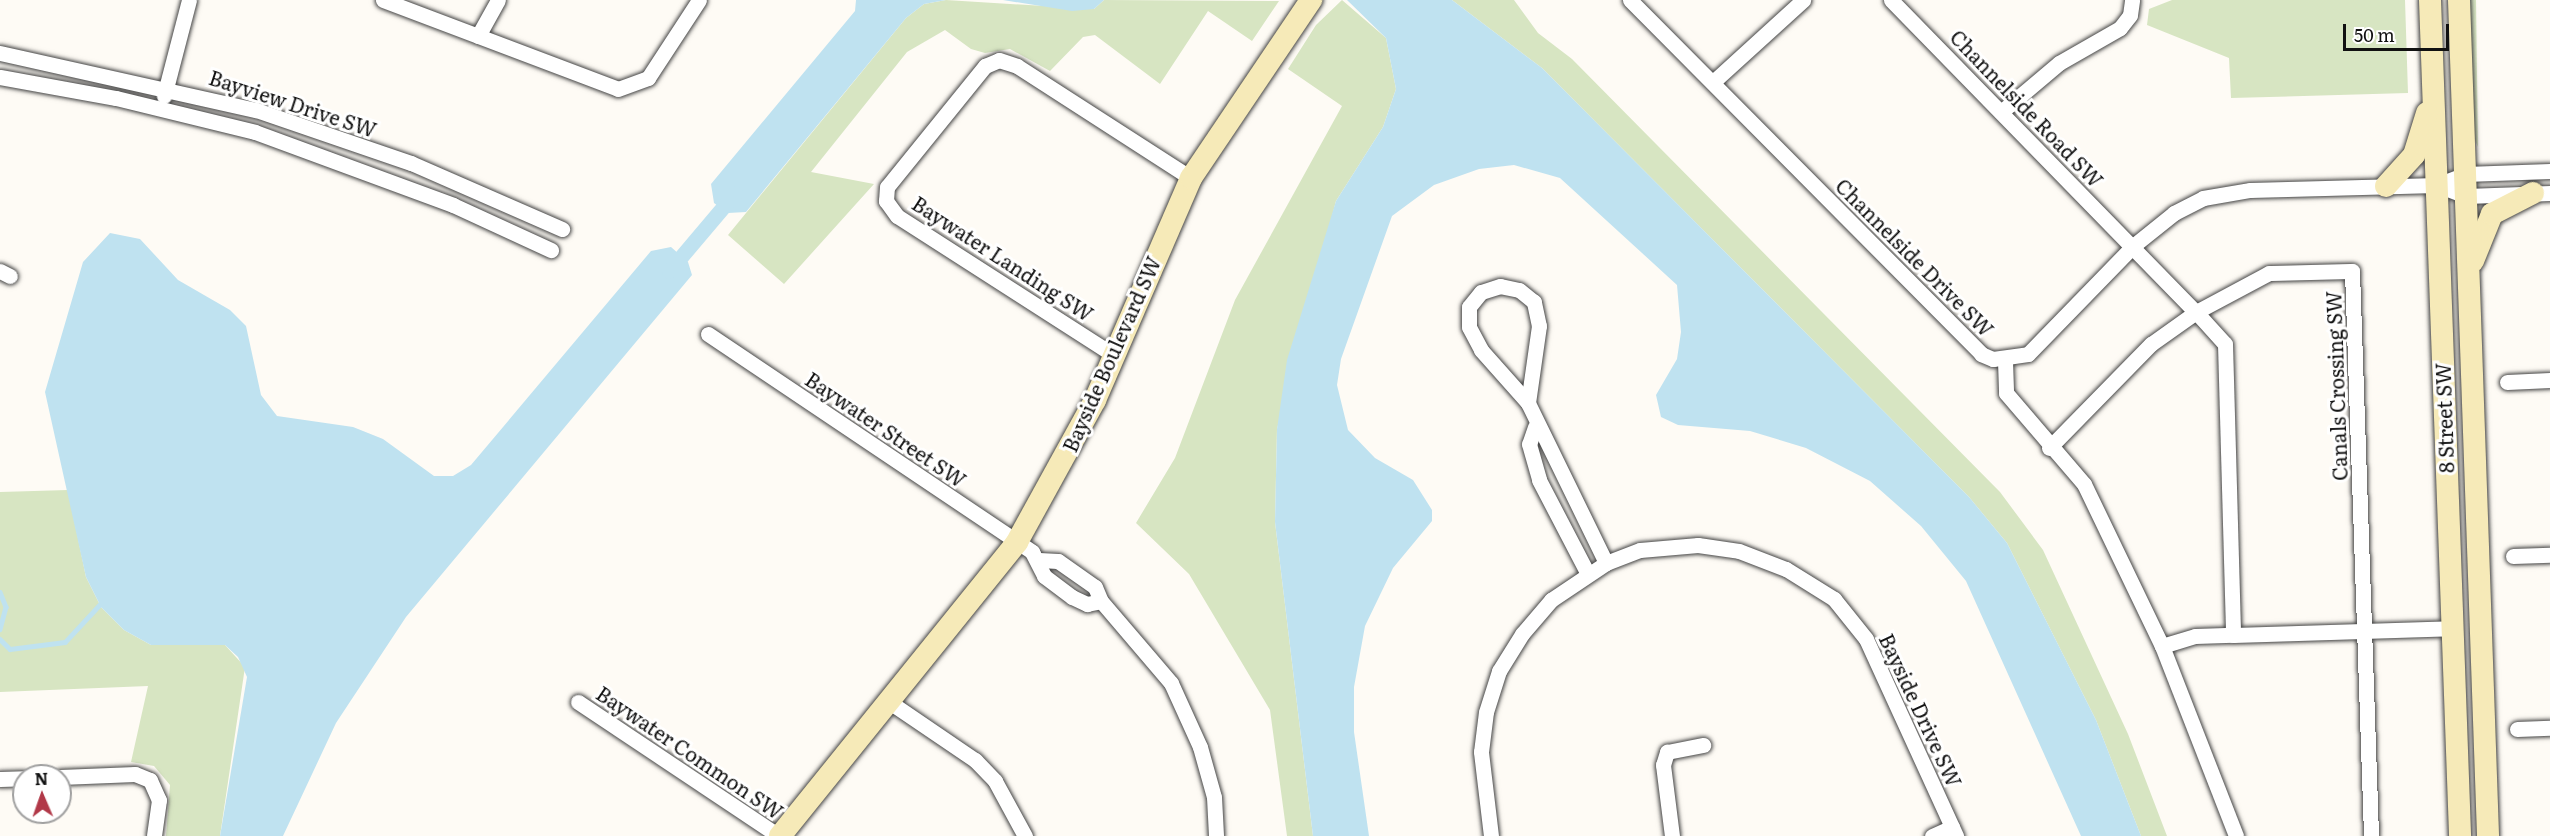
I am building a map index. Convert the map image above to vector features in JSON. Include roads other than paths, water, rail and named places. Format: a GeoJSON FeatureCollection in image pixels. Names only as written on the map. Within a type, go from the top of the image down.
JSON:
{"type":"FeatureCollection","features":[{"type":"Feature","properties":{"kind":"main road","name":"Bayside Boulevard SW"},"geometry":{"type":"LineString","coordinates":[[779,836],[891,703],[1017,542],[1072,448],[1191,178],[1311,0]]}},
{"type":"Feature","properties":{"kind":"main road","name":"8 Street SW"},"geometry":{"type":"LineString","coordinates":[[2430,0],[2460,836]]}},
{"type":"Feature","properties":{"kind":"main road","name":"8 Street SW"},"geometry":{"type":"LineString","coordinates":[[2459,0],[2488,836]]}},
{"type":"Feature","properties":{"kind":"main road"},"geometry":{"type":"LineString","coordinates":[[2386,186],[2414,155],[2433,92]]}},
{"type":"Feature","properties":{"kind":"main road"},"geometry":{"type":"LineString","coordinates":[[2469,292],[2473,262],[2492,214],[2541,193]]}},
{"type":"Feature","properties":{"kind":"street"},"geometry":{"type":"LineString","coordinates":[[161,108],[189,0]]}},
{"type":"Feature","properties":{"kind":"street"},"geometry":{"type":"LineString","coordinates":[[383,0],[600,86],[628,88],[648,78],[699,0]]}},
{"type":"Feature","properties":{"kind":"street"},"geometry":{"type":"LineString","coordinates":[[478,36],[498,0]]}},
{"type":"Feature","properties":{"kind":"street","name":"Channelside Drive SW"},"geometry":{"type":"LineString","coordinates":[[1630,0],[1981,354],[2005,361]]}},
{"type":"Feature","properties":{"kind":"street"},"geometry":{"type":"LineString","coordinates":[[1713,82],[1803,0]]}},
{"type":"Feature","properties":{"kind":"street","name":"Channelside Road SW"},"geometry":{"type":"LineString","coordinates":[[1891,0],[2133,246]]}},
{"type":"Feature","properties":{"kind":"street"},"geometry":{"type":"LineString","coordinates":[[2001,112],[2059,63],[2120,28],[2130,15],[2132,0]]}},
{"type":"Feature","properties":{"kind":"street","name":"Bayview Drive SW"},"geometry":{"type":"LineString","coordinates":[[0,53],[167,86],[256,110],[411,163],[562,229]]}},
{"type":"Feature","properties":{"kind":"street","name":"Baywater Landing SW"},"geometry":{"type":"LineString","coordinates":[[1112,354],[897,216],[886,201],[887,187],[985,66],[999,60],[1017,66],[1191,178]]}},
{"type":"Feature","properties":{"kind":"street","name":"Bayview Drive SW"},"geometry":{"type":"LineString","coordinates":[[0,77],[161,108],[334,158],[551,250]]}},
{"type":"Feature","properties":{"kind":"street"},"geometry":{"type":"LineString","coordinates":[[2465,185],[2550,171]]}},
{"type":"Feature","properties":{"kind":"street"},"geometry":{"type":"LineString","coordinates":[[2236,836],[2162,646],[2084,484],[2049,448],[2006,393],[2005,361],[2028,354],[2133,246],[2174,213],[2203,198],[2250,190],[2437,185],[2465,185],[2541,193]]}},
{"type":"Feature","properties":{"kind":"street"},"geometry":{"type":"LineString","coordinates":[[2133,246],[2225,344],[2233,635]]}},
{"type":"Feature","properties":{"kind":"street","name":"Canals Crossing SW"},"geometry":{"type":"LineString","coordinates":[[2049,448],[2151,344],[2196,312],[2270,273],[2352,271],[2366,631],[2371,836]]}},
{"type":"Feature","properties":{"kind":"street"},"geometry":{"type":"LineString","coordinates":[[1528,403],[1481,350],[1469,327],[1469,308],[1481,292],[1509,288],[1534,302],[1539,326],[1528,403],[1535,427],[1549,440],[1566,486],[1606,563]]}},
{"type":"Feature","properties":{"kind":"street","name":"Baywater Street SW"},"geometry":{"type":"LineString","coordinates":[[708,334],[1017,542],[1039,560],[1044,576],[1072,597],[1087,604],[1101,601]]}},
{"type":"Feature","properties":{"kind":"street"},"geometry":{"type":"LineString","coordinates":[[2507,382],[2550,380]]}},
{"type":"Feature","properties":{"kind":"street"},"geometry":{"type":"LineString","coordinates":[[1535,427],[1529,444],[1539,480],[1588,574]]}},
{"type":"Feature","properties":{"kind":"street","name":"Bayside Drive SW"},"geometry":{"type":"LineString","coordinates":[[1491,836],[1481,752],[1499,670],[1551,600],[1588,574],[1606,563],[1640,550],[1698,545],[1739,551],[1786,569],[1834,599],[1866,639],[1954,831]]}},
{"type":"Feature","properties":{"kind":"street"},"geometry":{"type":"LineString","coordinates":[[2513,556],[2550,555]]}},
{"type":"Feature","properties":{"kind":"street","name":"Baywater Street SW"},"geometry":{"type":"LineString","coordinates":[[1039,560],[1059,561],[1084,577],[1101,601],[1171,683],[1200,747],[1214,797],[1216,836]]}},
{"type":"Feature","properties":{"kind":"street"},"geometry":{"type":"LineString","coordinates":[[2162,646],[2195,636],[2452,628]]}},
{"type":"Feature","properties":{"kind":"street","name":"Baywater Common SW"},"geometry":{"type":"LineString","coordinates":[[578,702],[779,836]]}},
{"type":"Feature","properties":{"kind":"street"},"geometry":{"type":"LineString","coordinates":[[891,703],[975,760],[995,781],[1025,836]]}},
{"type":"Feature","properties":{"kind":"street"},"geometry":{"type":"LineString","coordinates":[[2517,729],[2550,728]]}},
{"type":"Feature","properties":{"kind":"street"},"geometry":{"type":"LineString","coordinates":[[1672,836],[1663,765],[1667,752],[1703,745]]}},
{"type":"Feature","properties":{"kind":"street"},"geometry":{"type":"LineString","coordinates":[[72,777],[135,774],[150,780],[159,800],[154,836]]}},
{"type":"Feature","properties":{"kind":"street"},"geometry":{"type":"LineString","coordinates":[[1932,836],[1954,831]]}},
{"type":"Feature","properties":{"kind":"water"},"geometry":{"type":"Polygon","coordinates":[[[856,0],[946,0],[924,4],[906,18],[746,212],[728,213],[714,203],[711,184],[855,11],[856,0]]]}},
{"type":"Feature","properties":{"kind":"water"},"geometry":{"type":"Polygon","coordinates":[[[1003,0],[1104,0],[1094,9],[1072,11],[1003,0]]]}},
{"type":"Feature","properties":{"kind":"water"},"geometry":{"type":"Polygon","coordinates":[[[1347,0],[1452,0],[1542,68],[1969,497],[2007,543],[2096,720],[2141,836],[2081,836],[1966,581],[1921,526],[1870,481],[1806,448],[1750,431],[1678,425],[1661,417],[1656,395],[1677,359],[1681,332],[1677,285],[1560,178],[1514,165],[1479,169],[1434,185],[1392,216],[1341,359],[1337,385],[1348,430],[1375,458],[1413,480],[1432,510],[1432,521],[1393,568],[1365,626],[1354,687],[1354,732],[1369,836],[1313,836],[1275,522],[1277,429],[1287,360],[1336,201],[1383,127],[1396,89],[1386,38],[1347,0]]]}},
{"type":"Feature","properties":{"kind":"water"},"geometry":{"type":"Polygon","coordinates":[[[110,233],[140,239],[178,280],[230,310],[246,326],[261,395],[277,416],[353,427],[383,439],[434,476],[453,476],[471,465],[651,251],[671,247],[688,262],[692,275],[406,617],[336,723],[283,836],[220,836],[247,677],[238,657],[225,645],[151,645],[124,630],[101,607],[86,577],[45,392],[83,262],[110,233]]]}},
{"type":"Feature","properties":{"kind":"waterway"},"geometry":{"type":"LineString","coordinates":[[669,271],[735,193]]}},
{"type":"Feature","properties":{"kind":"waterway"},"geometry":{"type":"LineString","coordinates":[[0,592],[6,607],[0,629]]}},
{"type":"Feature","properties":{"kind":"waterway"},"geometry":{"type":"LineString","coordinates":[[0,639],[10,649],[65,642],[103,601]]}}]}
